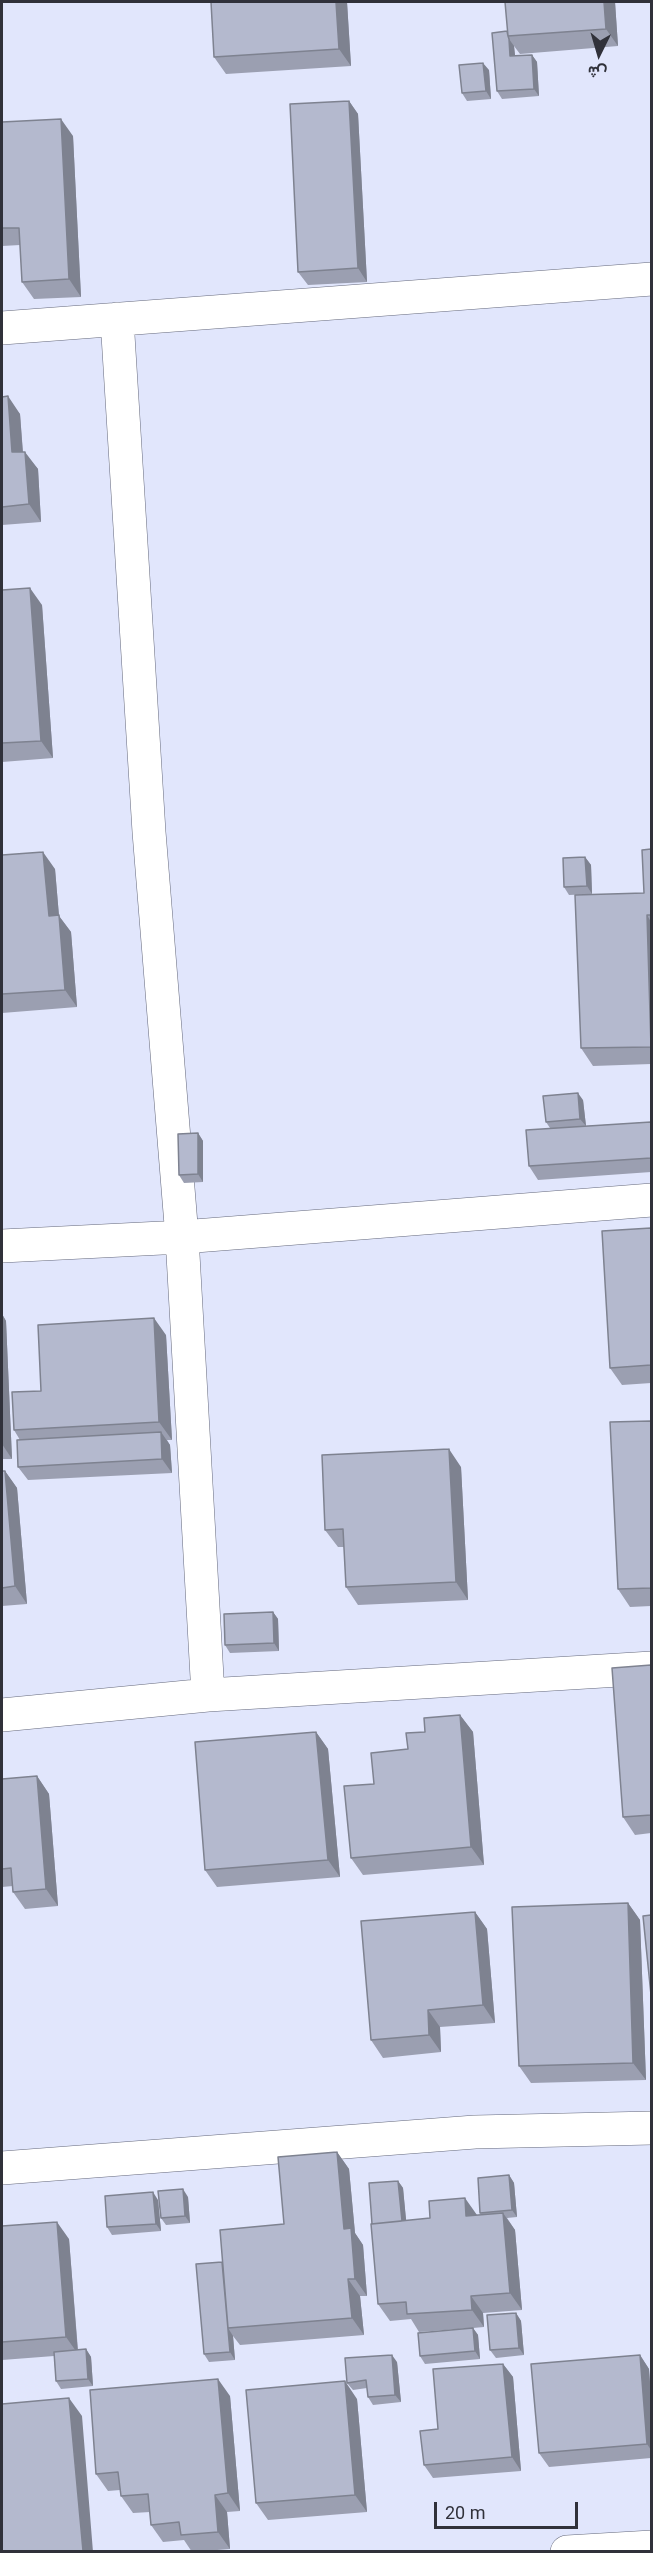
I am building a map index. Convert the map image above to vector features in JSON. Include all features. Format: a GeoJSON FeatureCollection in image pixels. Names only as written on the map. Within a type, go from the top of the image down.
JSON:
{"type":"FeatureCollection","features":[{"type":"Feature","properties":{"kind":"street"},"geometry":{"type":"LineString","coordinates":[[2,328],[651,279]]}},
{"type":"Feature","properties":{"kind":"street"},"geometry":{"type":"LineString","coordinates":[[117,319],[149,832],[182,1237],[208,1695]]}},
{"type":"Feature","properties":{"kind":"street"},"geometry":{"type":"LineString","coordinates":[[2,1246],[182,1237],[651,1200]]}},
{"type":"Feature","properties":{"kind":"street"},"geometry":{"type":"LineString","coordinates":[[2,1715],[208,1695],[651,1668]]}},
{"type":"Feature","properties":{"kind":"street"},"geometry":{"type":"LineString","coordinates":[[2,2168],[475,2132],[651,2128]]}},
{"type":"Feature","properties":{"kind":"street"},"geometry":{"type":"LineString","coordinates":[[567,2552],[651,2547]]}},
{"type":"Feature","properties":{"kind":"building"},"geometry":{"type":"Polygon","coordinates":[[[211,2],[336,2],[339,49],[214,57],[211,2]]]}},
{"type":"Feature","properties":{"kind":"building"},"geometry":{"type":"Polygon","coordinates":[[[505,2],[604,2],[606,29],[508,36],[505,2]]]}},
{"type":"Feature","properties":{"kind":"building"},"geometry":{"type":"Polygon","coordinates":[[[507,31],[510,56],[532,55],[534,89],[497,91],[492,33],[507,31]]]}},
{"type":"Feature","properties":{"kind":"building"},"geometry":{"type":"Polygon","coordinates":[[[483,63],[486,91],[462,93],[459,65],[483,63]]]}},
{"type":"Feature","properties":{"kind":"building"},"geometry":{"type":"Polygon","coordinates":[[[349,101],[358,268],[298,272],[290,104],[349,101]]]}},
{"type":"Feature","properties":{"kind":"building"},"geometry":{"type":"Polygon","coordinates":[[[61,119],[69,279],[22,282],[19,228],[2,228],[2,122],[61,119]]]}},
{"type":"Feature","properties":{"kind":"building"},"geometry":{"type":"Polygon","coordinates":[[[8,396],[12,452],[25,452],[29,504],[2,507],[2,397],[8,396]]]}},
{"type":"Feature","properties":{"kind":"building"},"geometry":{"type":"Polygon","coordinates":[[[30,588],[41,741],[2,743],[2,590],[30,588]]]}},
{"type":"Feature","properties":{"kind":"building"},"geometry":{"type":"Polygon","coordinates":[[[651,849],[651,915],[647,915],[651,1047],[581,1048],[575,895],[644,893],[642,850],[651,849]]]}},
{"type":"Feature","properties":{"kind":"building"},"geometry":{"type":"Polygon","coordinates":[[[43,852],[49,916],[59,915],[65,990],[2,994],[2,855],[43,852]]]}},
{"type":"Feature","properties":{"kind":"building"},"geometry":{"type":"Polygon","coordinates":[[[585,857],[587,886],[564,887],[563,858],[585,857]]]}},
{"type":"Feature","properties":{"kind":"building"},"geometry":{"type":"Polygon","coordinates":[[[578,1093],[580,1119],[546,1122],[543,1096],[578,1093]]]}},
{"type":"Feature","properties":{"kind":"building"},"geometry":{"type":"Polygon","coordinates":[[[651,1122],[651,1158],[529,1166],[526,1130],[651,1122]]]}},
{"type":"Feature","properties":{"kind":"building"},"geometry":{"type":"Polygon","coordinates":[[[198,1133],[198,1174],[179,1175],[178,1134],[198,1133]]]}},
{"type":"Feature","properties":{"kind":"building"},"geometry":{"type":"Polygon","coordinates":[[[651,1228],[651,1365],[610,1368],[602,1231],[651,1228]]]}},
{"type":"Feature","properties":{"kind":"building"},"geometry":{"type":"Polygon","coordinates":[[[154,1318],[159,1422],[14,1430],[12,1392],[41,1391],[38,1325],[154,1318]]]}},
{"type":"Feature","properties":{"kind":"building"},"geometry":{"type":"Polygon","coordinates":[[[651,1421],[651,1588],[618,1589],[610,1422],[651,1421]]]}},
{"type":"Feature","properties":{"kind":"building"},"geometry":{"type":"Polygon","coordinates":[[[161,1432],[162,1459],[18,1467],[17,1440],[161,1432]]]}},
{"type":"Feature","properties":{"kind":"building"},"geometry":{"type":"Polygon","coordinates":[[[449,1449],[456,1582],[346,1587],[343,1529],[325,1530],[322,1455],[449,1449]]]}},
{"type":"Feature","properties":{"kind":"building"},"geometry":{"type":"Polygon","coordinates":[[[2,1471],[5,1471],[15,1586],[2,1588],[2,1471]]]}},
{"type":"Feature","properties":{"kind":"building"},"geometry":{"type":"Polygon","coordinates":[[[273,1612],[274,1643],[225,1645],[224,1614],[273,1612]]]}},
{"type":"Feature","properties":{"kind":"building"},"geometry":{"type":"Polygon","coordinates":[[[651,1665],[651,1815],[623,1817],[612,1668],[651,1665]]]}},
{"type":"Feature","properties":{"kind":"building"},"geometry":{"type":"Polygon","coordinates":[[[460,1715],[471,1847],[351,1858],[344,1786],[374,1784],[371,1753],[408,1749],[406,1733],[425,1732],[424,1718],[460,1715]]]}},
{"type":"Feature","properties":{"kind":"building"},"geometry":{"type":"Polygon","coordinates":[[[316,1732],[328,1860],[205,1870],[195,1742],[316,1732]]]}},
{"type":"Feature","properties":{"kind":"building"},"geometry":{"type":"Polygon","coordinates":[[[37,1776],[46,1889],[13,1892],[11,1868],[2,1869],[2,1779],[37,1776]]]}},
{"type":"Feature","properties":{"kind":"building"},"geometry":{"type":"Polygon","coordinates":[[[628,1903],[633,2063],[519,2066],[512,1907],[628,1903]]]}},
{"type":"Feature","properties":{"kind":"building"},"geometry":{"type":"Polygon","coordinates":[[[475,1912],[483,2005],[428,2010],[429,2035],[371,2040],[361,1921],[475,1912]]]}},
{"type":"Feature","properties":{"kind":"building"},"geometry":{"type":"Polygon","coordinates":[[[651,1915],[651,1995],[643,1916],[651,1915]]]}},
{"type":"Feature","properties":{"kind":"building"},"geometry":{"type":"Polygon","coordinates":[[[337,2152],[344,2229],[351,2228],[355,2279],[348,2279],[352,2318],[228,2328],[220,2230],[284,2224],[278,2157],[337,2152]]]}},
{"type":"Feature","properties":{"kind":"building"},"geometry":{"type":"Polygon","coordinates":[[[509,2175],[512,2210],[480,2213],[478,2178],[509,2175]]]}},
{"type":"Feature","properties":{"kind":"building"},"geometry":{"type":"Polygon","coordinates":[[[398,2181],[402,2221],[372,2224],[369,2183],[398,2181]]]}},
{"type":"Feature","properties":{"kind":"building"},"geometry":{"type":"Polygon","coordinates":[[[183,2189],[185,2216],[161,2218],[158,2191],[183,2189]]]}},
{"type":"Feature","properties":{"kind":"building"},"geometry":{"type":"Polygon","coordinates":[[[153,2192],[156,2224],[107,2227],[105,2196],[153,2192]]]}},
{"type":"Feature","properties":{"kind":"building"},"geometry":{"type":"Polygon","coordinates":[[[465,2198],[466,2216],[503,2213],[510,2293],[471,2296],[472,2310],[407,2314],[406,2302],[378,2304],[371,2224],[430,2218],[429,2201],[465,2198]]]}},
{"type":"Feature","properties":{"kind":"building"},"geometry":{"type":"Polygon","coordinates":[[[57,2222],[66,2337],[2,2342],[2,2226],[57,2222]]]}},
{"type":"Feature","properties":{"kind":"building"},"geometry":{"type":"Polygon","coordinates":[[[222,2262],[230,2352],[204,2354],[196,2264],[222,2262]]]}},
{"type":"Feature","properties":{"kind":"building"},"geometry":{"type":"Polygon","coordinates":[[[516,2313],[519,2348],[490,2350],[487,2315],[516,2313]]]}},
{"type":"Feature","properties":{"kind":"building"},"geometry":{"type":"Polygon","coordinates":[[[473,2328],[475,2351],[420,2356],[418,2333],[473,2328]]]}},
{"type":"Feature","properties":{"kind":"building"},"geometry":{"type":"Polygon","coordinates":[[[86,2349],[88,2379],[56,2381],[54,2352],[86,2349]]]}},
{"type":"Feature","properties":{"kind":"building"},"geometry":{"type":"Polygon","coordinates":[[[392,2355],[395,2395],[368,2397],[366,2380],[347,2383],[345,2358],[392,2355]]]}},
{"type":"Feature","properties":{"kind":"building"},"geometry":{"type":"Polygon","coordinates":[[[640,2355],[647,2444],[539,2453],[531,2364],[640,2355]]]}},
{"type":"Feature","properties":{"kind":"building"},"geometry":{"type":"Polygon","coordinates":[[[503,2364],[512,2457],[424,2465],[420,2431],[438,2429],[433,2369],[503,2364]]]}},
{"type":"Feature","properties":{"kind":"building"},"geometry":{"type":"Polygon","coordinates":[[[218,2379],[228,2493],[215,2495],[218,2532],[181,2535],[179,2522],[151,2525],[148,2494],[121,2496],[118,2472],[96,2474],[90,2390],[218,2379]]]}},
{"type":"Feature","properties":{"kind":"building"},"geometry":{"type":"Polygon","coordinates":[[[345,2381],[355,2495],[256,2503],[246,2390],[345,2381]]]}},
{"type":"Feature","properties":{"kind":"building"},"geometry":{"type":"Polygon","coordinates":[[[69,2398],[83,2551],[2,2552],[2,2404],[69,2398]]]}}]}
